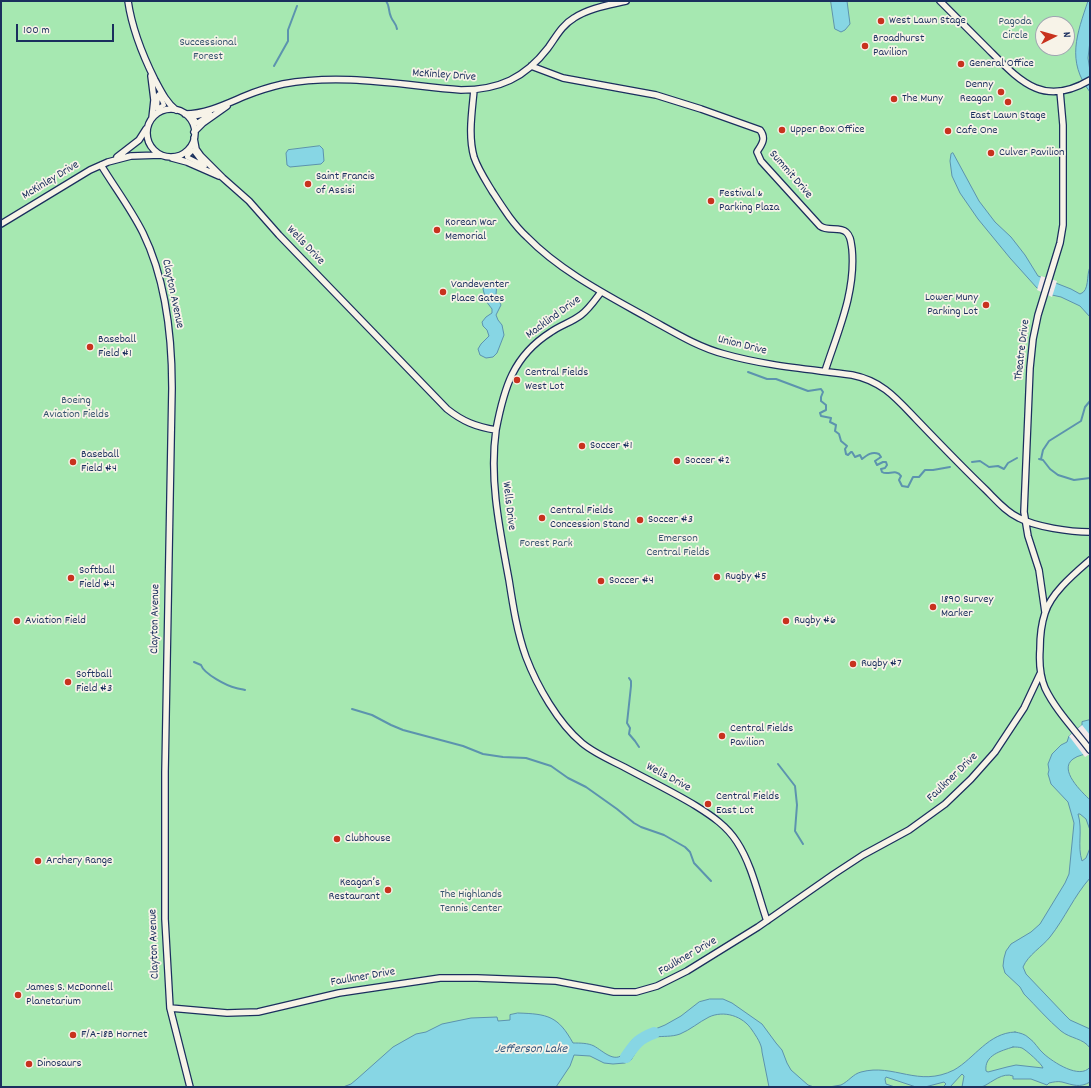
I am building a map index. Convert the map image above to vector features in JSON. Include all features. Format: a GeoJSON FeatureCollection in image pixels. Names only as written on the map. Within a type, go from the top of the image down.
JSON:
{"type":"FeatureCollection","features":[{"type":"Feature","properties":{"kind":"street"},"geometry":{"type":"LineString","coordinates":[[128,1],[133,29],[150,70],[164,97],[177,110]]}},
{"type":"Feature","properties":{"kind":"street","name":"McKinley Drive"},"geometry":{"type":"LineString","coordinates":[[185,114],[202,112],[273,86],[320,79],[352,80],[447,89],[486,89],[504,84],[523,73],[545,51],[561,29],[574,18],[593,10],[626,1]]}},
{"type":"Feature","properties":{"kind":"street"},"geometry":{"type":"LineString","coordinates":[[940,1],[1013,73],[1029,86],[1042,90],[1060,91],[1069,90],[1090,80]]}},
{"type":"Feature","properties":{"kind":"street","name":"Summit Drive"},"geometry":{"type":"LineString","coordinates":[[531,66],[563,78],[656,95],[760,130],[763,141],[757,152],[761,161],[820,226],[826,229],[844,230],[850,237],[852,263],[850,291],[825,371]]}},
{"type":"Feature","properties":{"kind":"street"},"geometry":{"type":"LineString","coordinates":[[150,70],[154,95],[152,118]]}},
{"type":"Feature","properties":{"kind":"street","name":"Union Drive"},"geometry":{"type":"LineString","coordinates":[[474,90],[471,128],[472,149],[480,170],[500,204],[526,237],[540,250],[601,292],[681,336],[715,351],[754,362],[863,377],[881,386],[890,392],[970,474],[1007,510],[1018,518],[1058,529],[1090,532]]}},
{"type":"Feature","properties":{"kind":"street","name":"Theatre Drive"},"geometry":{"type":"LineString","coordinates":[[1045,612],[1038,570],[1025,520],[1031,353],[1035,327],[1060,243],[1063,226],[1063,125],[1060,91]]}},
{"type":"Feature","properties":{"kind":"street","name":"McKinley Drive"},"geometry":{"type":"LineString","coordinates":[[194,135],[203,123],[233,101]]}},
{"type":"Feature","properties":{"kind":"street"},"geometry":{"type":"LineString","coordinates":[[162,110],[177,110],[185,114],[193,125],[194,135],[190,146],[184,153],[176,156],[164,156],[153,149],[147,135],[147,127],[152,118],[162,110]]}},
{"type":"Feature","properties":{"kind":"street","name":"McKinley Drive"},"geometry":{"type":"LineString","coordinates":[[114,160],[139,140],[147,127]]}},
{"type":"Feature","properties":{"kind":"street","name":"Wells Drive"},"geometry":{"type":"LineString","coordinates":[[194,135],[198,153],[248,201],[447,409],[467,423],[496,430],[493,456],[494,484],[506,563],[522,646],[539,684],[559,717],[569,730],[583,743],[601,755],[706,812],[724,826],[736,840],[745,858],[767,921]]}},
{"type":"Feature","properties":{"kind":"street"},"geometry":{"type":"LineString","coordinates":[[193,150],[199,159],[206,166],[186,157],[193,150]]}},
{"type":"Feature","properties":{"kind":"street","name":"McKinley Drive"},"geometry":{"type":"LineString","coordinates":[[1,224],[74,179],[101,165],[114,160],[138,155],[164,156]]}},
{"type":"Feature","properties":{"kind":"street","name":"Wells Drive"},"geometry":{"type":"LineString","coordinates":[[164,156],[187,162],[223,178]]}},
{"type":"Feature","properties":{"kind":"street","name":"Clayton Avenue"},"geometry":{"type":"LineString","coordinates":[[101,165],[128,206],[148,246],[157,271],[171,349],[172,396],[164,852],[165,919],[170,1008],[190,1087]]}},
{"type":"Feature","properties":{"kind":"street","name":"Macklind Drive"},"geometry":{"type":"LineString","coordinates":[[496,430],[503,395],[508,381],[524,356],[532,347],[551,332],[580,316],[601,292]]}},
{"type":"Feature","properties":{"kind":"street"},"geometry":{"type":"LineString","coordinates":[[1090,560],[1068,581],[1056,595],[1045,612],[1040,644],[1040,674],[1050,697],[1090,750]]}},
{"type":"Feature","properties":{"kind":"street","name":"Faulkner Drive"},"geometry":{"type":"LineString","coordinates":[[170,1008],[227,1013],[258,1012],[339,993],[418,980],[453,977],[556,981],[614,992],[636,992],[658,986],[668,982],[767,921],[852,863],[909,830],[945,804],[971,779],[998,747],[1021,713],[1040,674]]}},
{"type":"Feature","properties":{"kind":"green space","name":"Forest Park"},"geometry":{"type":"Polygon","coordinates":[[[1,1],[1090,1],[1090,1087],[1,1087],[1,1]]]}},
{"type":"Feature","properties":{"kind":"water"},"geometry":{"type":"Polygon","coordinates":[[[831,1],[847,1],[850,24],[841,32],[835,29],[831,1]]]}},
{"type":"Feature","properties":{"kind":"water"},"geometry":{"type":"Polygon","coordinates":[[[1088,1],[1090,1],[1090,41],[1088,58],[1090,71],[1090,92],[1078,69],[1076,58],[1077,36],[1088,1]]]}},
{"type":"Feature","properties":{"kind":"water"},"geometry":{"type":"Polygon","coordinates":[[[320,146],[323,149],[324,161],[321,164],[290,167],[287,165],[286,153],[288,150],[320,146]]]}},
{"type":"Feature","properties":{"kind":"water"},"geometry":{"type":"Polygon","coordinates":[[[953,153],[979,201],[995,222],[1011,237],[1025,255],[1038,276],[1080,294],[1087,286],[1090,267],[1090,317],[1080,306],[1037,288],[1010,258],[978,219],[960,193],[952,176],[950,161],[951,154],[953,153]]]}},
{"type":"Feature","properties":{"kind":"water"},"geometry":{"type":"Polygon","coordinates":[[[493,281],[497,284],[496,294],[501,305],[496,315],[502,325],[504,335],[497,353],[493,357],[486,358],[480,355],[478,349],[489,336],[482,322],[492,313],[492,309],[486,301],[483,289],[487,282],[493,281]]]}},
{"type":"Feature","properties":{"kind":"water"},"geometry":{"type":"Polygon","coordinates":[[[1090,720],[1090,752],[1073,759],[1069,764],[1068,769],[1073,781],[1090,800],[1090,830],[1086,819],[1078,814],[1082,861],[1086,858],[1090,848],[1090,878],[1047,941],[1028,959],[1023,967],[1026,974],[1070,1020],[1090,1029],[1090,1048],[1084,1042],[1065,1034],[1056,1027],[1024,994],[1020,987],[1005,973],[1003,966],[1006,951],[1011,944],[1031,932],[1040,924],[1069,874],[1074,823],[1068,802],[1051,784],[1048,774],[1048,764],[1052,754],[1061,745],[1067,742],[1069,736],[1082,725],[1082,722],[1090,720]]]}},
{"type":"Feature","properties":{"kind":"water"},"geometry":{"type":"Polygon","coordinates":[[[710,999],[723,999],[732,1003],[762,1024],[782,1050],[791,1070],[808,1085],[814,1087],[769,1087],[762,1049],[758,1040],[744,1021],[727,1014],[709,1017],[680,1034],[655,1037],[641,1043],[636,1037],[665,1025],[681,1016],[699,1002],[710,999]]]}},
{"type":"Feature","properties":{"kind":"water","name":"Jefferson Lake"},"geometry":{"type":"Polygon","coordinates":[[[518,1013],[537,1014],[551,1018],[562,1027],[573,1043],[592,1045],[609,1056],[620,1056],[627,1050],[633,1039],[639,1047],[631,1060],[625,1063],[604,1063],[590,1056],[574,1055],[570,1066],[556,1087],[343,1087],[351,1084],[393,1047],[416,1034],[426,1032],[442,1024],[471,1018],[497,1017],[498,1021],[510,1020],[510,1015],[518,1013]]]}},
{"type":"Feature","properties":{"kind":"water"},"geometry":{"type":"Polygon","coordinates":[[[1005,1033],[1021,1033],[1033,1041],[1048,1057],[1073,1071],[1086,1071],[1090,1067],[1090,1082],[1086,1084],[1073,1085],[1062,1082],[1054,1082],[1047,1085],[1031,1079],[1013,1079],[1013,1076],[1005,1075],[982,1087],[962,1087],[964,1076],[962,1074],[950,1087],[943,1087],[946,1084],[944,1082],[925,1087],[916,1087],[886,1077],[886,1084],[895,1087],[829,1087],[841,1085],[858,1073],[873,1070],[884,1070],[929,1077],[941,1075],[962,1065],[989,1041],[1005,1033]],[[1014,1047],[994,1054],[990,1057],[986,1066],[986,1071],[988,1072],[1016,1065],[1043,1068],[1037,1060],[1024,1049],[1014,1047]]]}},
{"type":"Feature","properties":{"kind":"pier"},"geometry":{"type":"Polygon","coordinates":[[[1041,276],[1057,281],[1052,297],[1037,290],[1041,276]]]}},
{"type":"Feature","properties":{"kind":"pier"},"geometry":{"type":"Polygon","coordinates":[[[1082,725],[1090,735],[1090,754],[1085,757],[1069,736],[1082,725]]]}},
{"type":"Feature","properties":{"kind":"waterway"},"geometry":{"type":"LineString","coordinates":[[386,1],[390,15],[397,29]]}},
{"type":"Feature","properties":{"kind":"waterway"},"geometry":{"type":"LineString","coordinates":[[274,66],[288,41],[288,30],[297,6]]}},
{"type":"Feature","properties":{"kind":"waterway"},"geometry":{"type":"LineString","coordinates":[[748,372],[767,379],[776,379],[808,391],[821,389],[823,392],[821,401],[826,405],[826,410],[820,413],[821,416],[831,418],[830,422],[836,425],[835,431],[839,434],[841,441],[847,446],[845,449],[846,454],[848,455],[852,452],[855,457],[860,455],[862,459],[872,453],[879,454],[881,457],[875,461],[877,465],[883,462],[886,462],[887,465],[885,468],[881,469],[882,472],[894,472],[899,474],[901,476],[899,480],[902,486],[908,487],[913,477],[919,477],[925,470],[950,467]]}},
{"type":"Feature","properties":{"kind":"waterway"},"geometry":{"type":"LineString","coordinates":[[1041,459],[1043,450],[1049,441],[1081,421],[1085,407],[1090,401]]}},
{"type":"Feature","properties":{"kind":"waterway"},"geometry":{"type":"LineString","coordinates":[[972,462],[980,461],[989,467],[998,466],[1004,469],[1008,463],[1017,458]]}},
{"type":"Feature","properties":{"kind":"waterway"},"geometry":{"type":"LineString","coordinates":[[1039,459],[1043,460],[1050,469],[1058,475],[1074,480],[1090,478]]}},
{"type":"Feature","properties":{"kind":"waterway"},"geometry":{"type":"LineString","coordinates":[[194,662],[201,665],[211,676],[232,687],[245,690]]}},
{"type":"Feature","properties":{"kind":"waterway"},"geometry":{"type":"LineString","coordinates":[[629,678],[631,681],[631,686],[627,723],[630,728],[629,734],[639,747]]}},
{"type":"Feature","properties":{"kind":"waterway"},"geometry":{"type":"LineString","coordinates":[[352,709],[372,715],[403,730],[463,746],[483,754],[526,758],[551,766],[568,778],[586,787],[634,823],[664,835],[685,847],[690,852],[694,863],[711,881]]}},
{"type":"Feature","properties":{"kind":"waterway"},"geometry":{"type":"LineString","coordinates":[[778,764],[795,786],[797,805],[795,831],[803,844]]}},
{"type":"Feature","properties":{"kind":"waterway"},"geometry":{"type":"LineString","coordinates":[[626,1057],[637,1042],[654,1033]]}},
{"type":"Feature","properties":{"kind":"place","name":"West Lawn Stage"},"geometry":{"type":"Point","coordinates":[881,21]}},
{"type":"Feature","properties":{"kind":"place","name":"Broadhurst Pavilion"},"geometry":{"type":"Point","coordinates":[865,46]}},
{"type":"Feature","properties":{"kind":"place","name":"General Office"},"geometry":{"type":"Point","coordinates":[961,64]}},
{"type":"Feature","properties":{"kind":"place","name":"Denny Reagan"},"geometry":{"type":"Point","coordinates":[1001,92]}},
{"type":"Feature","properties":{"kind":"place","name":"The Muny"},"geometry":{"type":"Point","coordinates":[894,99]}},
{"type":"Feature","properties":{"kind":"place","name":"East Lawn Stage"},"geometry":{"type":"Point","coordinates":[1008,102]}},
{"type":"Feature","properties":{"kind":"place","name":"Upper Box Office"},"geometry":{"type":"Point","coordinates":[782,130]}},
{"type":"Feature","properties":{"kind":"place","name":"Cafe One"},"geometry":{"type":"Point","coordinates":[948,131]}},
{"type":"Feature","properties":{"kind":"place","name":"Culver Pavilion"},"geometry":{"type":"Point","coordinates":[991,153]}},
{"type":"Feature","properties":{"kind":"place","name":"Saint Francis of Assisi"},"geometry":{"type":"Point","coordinates":[308,184]}},
{"type":"Feature","properties":{"kind":"place","name":"Festival & Parking Plaza"},"geometry":{"type":"Point","coordinates":[711,201]}},
{"type":"Feature","properties":{"kind":"place","name":"Korean War Memorial"},"geometry":{"type":"Point","coordinates":[437,230]}},
{"type":"Feature","properties":{"kind":"place","name":"Vandeventer Place Gates"},"geometry":{"type":"Point","coordinates":[443,292]}},
{"type":"Feature","properties":{"kind":"place","name":"Lower Muny Parking Lot"},"geometry":{"type":"Point","coordinates":[986,305]}},
{"type":"Feature","properties":{"kind":"place","name":"Baseball Field #1"},"geometry":{"type":"Point","coordinates":[90,347]}},
{"type":"Feature","properties":{"kind":"place","name":"Central Fields West Lot"},"geometry":{"type":"Point","coordinates":[517,380]}},
{"type":"Feature","properties":{"kind":"place","name":"Soccer #1"},"geometry":{"type":"Point","coordinates":[582,446]}},
{"type":"Feature","properties":{"kind":"place","name":"Soccer #2"},"geometry":{"type":"Point","coordinates":[677,461]}},
{"type":"Feature","properties":{"kind":"place","name":"Baseball Field #4"},"geometry":{"type":"Point","coordinates":[73,462]}},
{"type":"Feature","properties":{"kind":"place","name":"Central Fields Concession Stand"},"geometry":{"type":"Point","coordinates":[542,518]}},
{"type":"Feature","properties":{"kind":"place","name":"Soccer #3"},"geometry":{"type":"Point","coordinates":[640,520]}},
{"type":"Feature","properties":{"kind":"place","name":"Rugby #5"},"geometry":{"type":"Point","coordinates":[717,577]}},
{"type":"Feature","properties":{"kind":"place","name":"Softball Field #4"},"geometry":{"type":"Point","coordinates":[71,578]}},
{"type":"Feature","properties":{"kind":"place","name":"Soccer #4"},"geometry":{"type":"Point","coordinates":[601,581]}},
{"type":"Feature","properties":{"kind":"place","name":"1890 Survey Marker"},"geometry":{"type":"Point","coordinates":[933,607]}},
{"type":"Feature","properties":{"kind":"place","name":"Aviation Field"},"geometry":{"type":"Point","coordinates":[17,621]}},
{"type":"Feature","properties":{"kind":"place","name":"Rugby #6"},"geometry":{"type":"Point","coordinates":[786,621]}},
{"type":"Feature","properties":{"kind":"place","name":"Rugby #7"},"geometry":{"type":"Point","coordinates":[853,664]}},
{"type":"Feature","properties":{"kind":"place","name":"Softball Field #3"},"geometry":{"type":"Point","coordinates":[68,682]}},
{"type":"Feature","properties":{"kind":"place","name":"Central Fields Pavilion"},"geometry":{"type":"Point","coordinates":[722,736]}},
{"type":"Feature","properties":{"kind":"place","name":"Central Fields East Lot"},"geometry":{"type":"Point","coordinates":[708,804]}},
{"type":"Feature","properties":{"kind":"place","name":"Clubhouse"},"geometry":{"type":"Point","coordinates":[337,839]}},
{"type":"Feature","properties":{"kind":"place","name":"Archery Range"},"geometry":{"type":"Point","coordinates":[38,861]}},
{"type":"Feature","properties":{"kind":"place","name":"Keagan’s Restaurant"},"geometry":{"type":"Point","coordinates":[388,890]}},
{"type":"Feature","properties":{"kind":"place","name":"James S. McDonnell Planetarium"},"geometry":{"type":"Point","coordinates":[18,995]}},
{"type":"Feature","properties":{"kind":"place","name":"F/A-18B Hornet"},"geometry":{"type":"Point","coordinates":[73,1035]}},
{"type":"Feature","properties":{"kind":"place","name":"Dinosaurs"},"geometry":{"type":"Point","coordinates":[29,1064]}},
{"type":"Feature","properties":{"kind":"park label","name":"Pagoda Circle"},"geometry":{"type":"Point","coordinates":[1015,29]}},
{"type":"Feature","properties":{"kind":"park label","name":"Successional Forest"},"geometry":{"type":"Point","coordinates":[208,50]}},
{"type":"Feature","properties":{"kind":"park label","name":"Boeing Aviation Fields"},"geometry":{"type":"Point","coordinates":[76,408]}},
{"type":"Feature","properties":{"kind":"park label","name":"Emerson Central Fields"},"geometry":{"type":"Point","coordinates":[678,546]}},
{"type":"Feature","properties":{"kind":"park label","name":"The Highlands Tennis Center"},"geometry":{"type":"Point","coordinates":[471,902]}}]}
